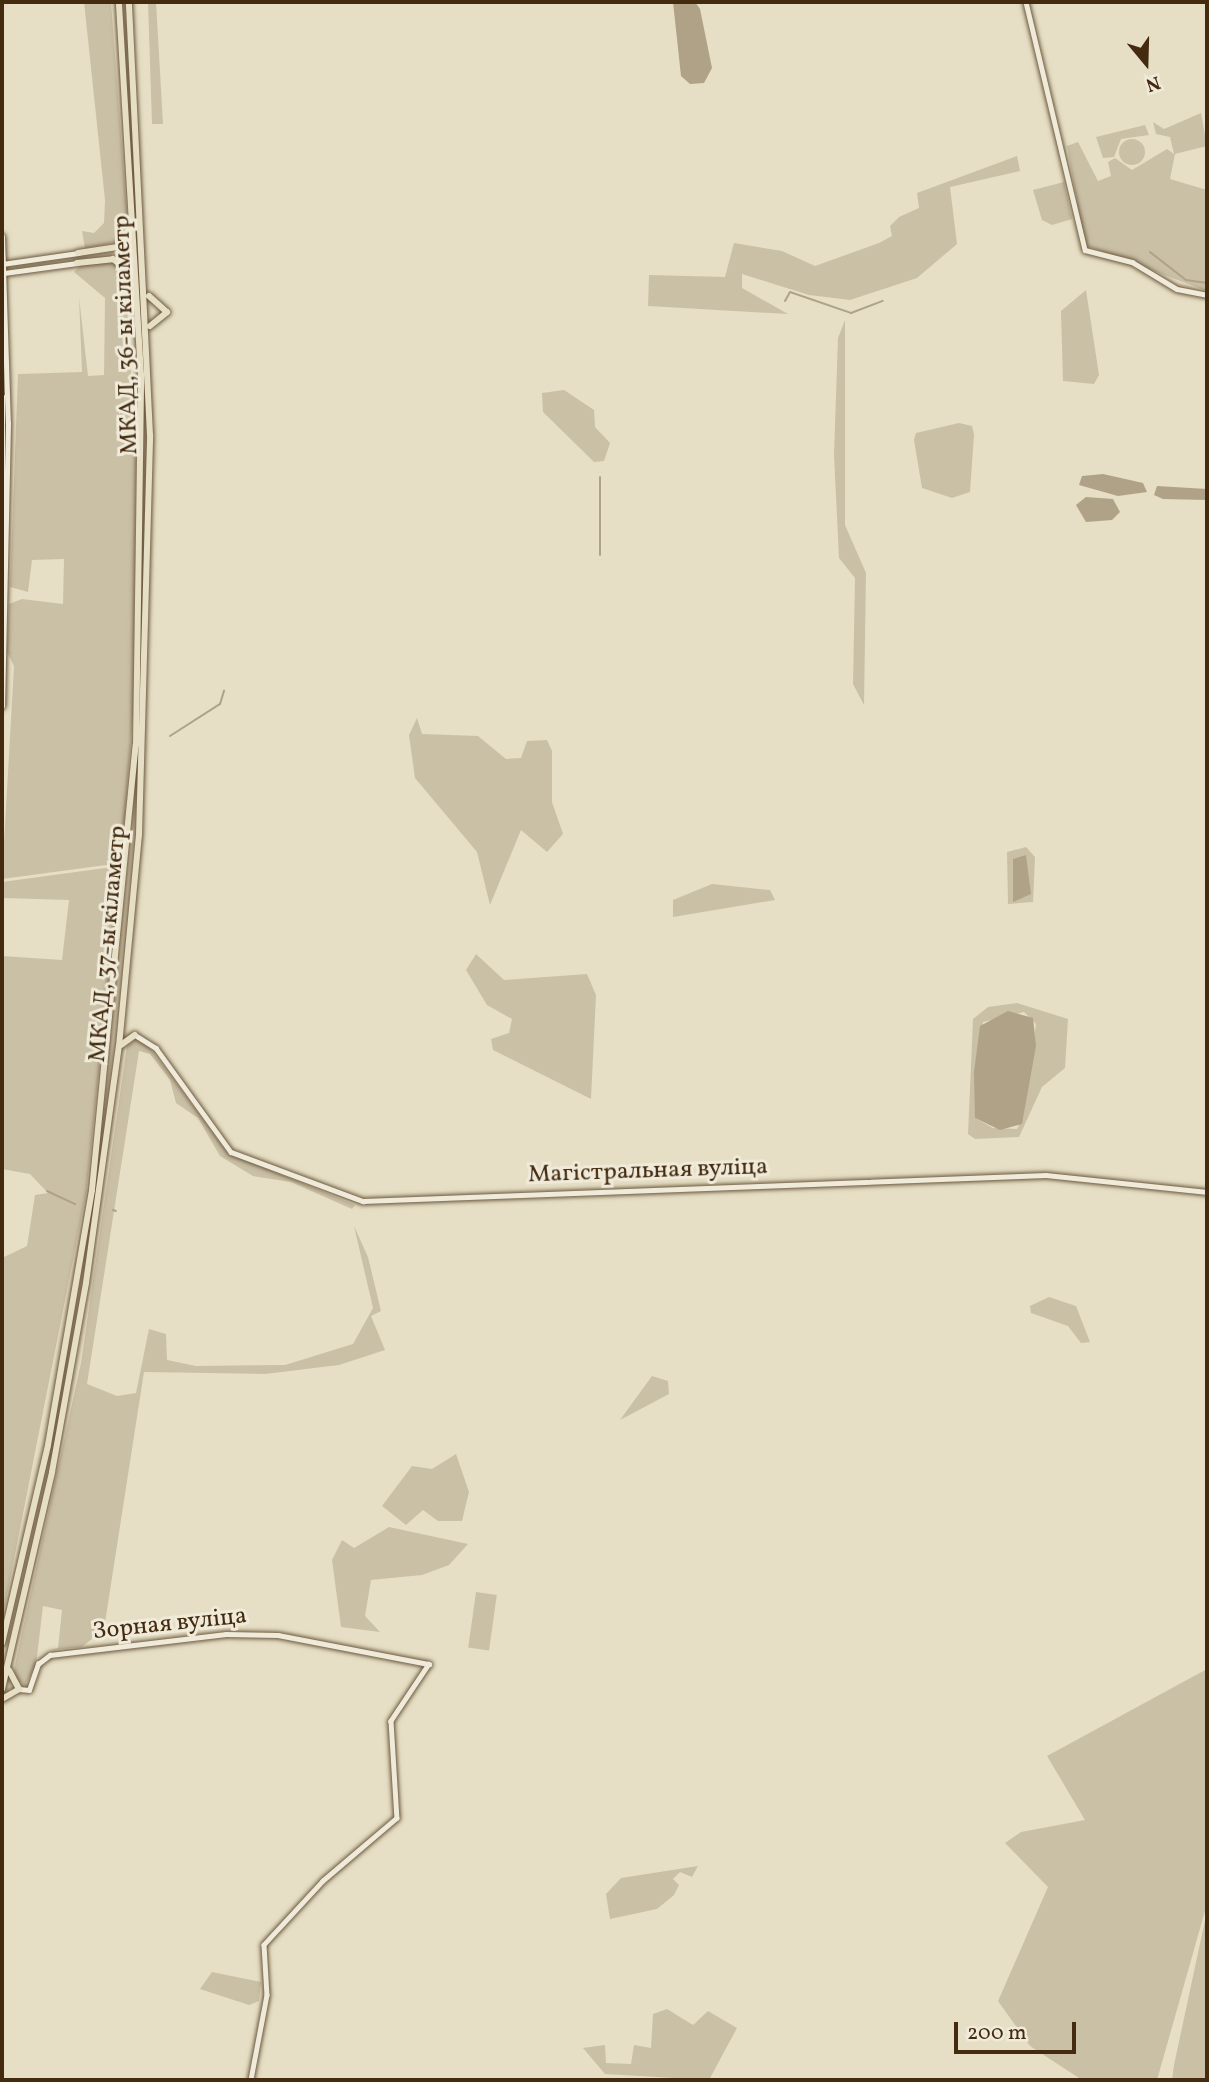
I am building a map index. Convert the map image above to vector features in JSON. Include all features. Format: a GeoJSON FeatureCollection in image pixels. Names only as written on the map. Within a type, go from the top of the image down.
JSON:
{"type":"FeatureCollection","features":[{"type":"Feature","properties":{"kind":"highway","name":"МКАД, 36-ы кіламетр"},"geometry":{"type":"LineString","coordinates":[[119,2],[137,282],[140,607]]}},
{"type":"Feature","properties":{"kind":"highway","name":"МКАД, 36-ы кіламетр"},"geometry":{"type":"LineString","coordinates":[[129,2],[148,292],[149,607]]}},
{"type":"Feature","properties":{"kind":"highway"},"geometry":{"type":"LineString","coordinates":[[78,253],[118,247],[134,215]]}},
{"type":"Feature","properties":{"kind":"highway"},"geometry":{"type":"LineString","coordinates":[[77,263],[120,261],[137,282]]}},
{"type":"Feature","properties":{"kind":"highway"},"geometry":{"type":"LineString","coordinates":[[148,292],[167,313],[149,331]]}},
{"type":"Feature","properties":{"kind":"highway","name":"МКАД, 37-ы кіламетр"},"geometry":{"type":"LineString","coordinates":[[82,1283],[116,984],[140,607]]}},
{"type":"Feature","properties":{"kind":"highway","name":"МКАД, 37-ы кіламетр"},"geometry":{"type":"LineString","coordinates":[[82,1283],[120,1046],[149,607]]}},
{"type":"Feature","properties":{"kind":"highway"},"geometry":{"type":"LineString","coordinates":[[120,1046],[135,1035],[122,1024]]}},
{"type":"Feature","properties":{"kind":"highway"},"geometry":{"type":"LineString","coordinates":[[2,1643],[82,1283]]}},
{"type":"Feature","properties":{"kind":"highway"},"geometry":{"type":"LineString","coordinates":[[2,1689],[82,1283]]}},
{"type":"Feature","properties":{"kind":"highway"},"geometry":{"type":"LineString","coordinates":[[2,1699],[19,1689],[8,1664]]}},
{"type":"Feature","properties":{"kind":"main road"},"geometry":{"type":"LineString","coordinates":[[2,236],[8,535],[2,706]]}},
{"type":"Feature","properties":{"kind":"main road"},"geometry":{"type":"LineString","coordinates":[[3,264],[78,253]]}},
{"type":"Feature","properties":{"kind":"main road"},"geometry":{"type":"LineString","coordinates":[[3,273],[77,263]]}},
{"type":"Feature","properties":{"kind":"main road"},"geometry":{"type":"LineString","coordinates":[[2,396],[2,583]]}},
{"type":"Feature","properties":{"kind":"street"},"geometry":{"type":"LineString","coordinates":[[1026,2],[1085,250],[1207,295]]}},
{"type":"Feature","properties":{"kind":"street","name":"Магістральная вуліца"},"geometry":{"type":"LineString","coordinates":[[135,1035],[156,1048],[227,1149],[348,1197],[1072,1175],[1207,1192]]}},
{"type":"Feature","properties":{"kind":"street","name":"Зорная вуліца"},"geometry":{"type":"LineString","coordinates":[[19,1689],[29,1690],[38,1664],[50,1656],[226,1634],[278,1635],[429,1664],[391,1721],[397,1818],[323,1881],[264,1945],[267,1996],[251,2080]]}},
{"type":"Feature","properties":{"kind":"shaded area"},"geometry":{"type":"Polygon","coordinates":[[[84,2],[111,2],[128,229],[118,242],[85,248],[82,231],[94,233],[104,223],[105,200],[84,2]]]}},
{"type":"Feature","properties":{"kind":"shaded area"},"geometry":{"type":"Polygon","coordinates":[[[148,2],[156,2],[163,124],[152,124],[148,2]]]}},
{"type":"Feature","properties":{"kind":"shaded area"},"geometry":{"type":"Polygon","coordinates":[[[673,2],[695,2],[700,9],[712,68],[704,83],[690,84],[681,76],[673,2]]]}},
{"type":"Feature","properties":{"kind":"shaded area"},"geometry":{"type":"Polygon","coordinates":[[[1201,113],[1207,146],[1175,154],[1170,179],[1207,190],[1207,291],[1085,245],[1067,146],[1078,142],[1098,181],[1111,176],[1108,162],[1115,158],[1132,170],[1167,149],[1174,154],[1170,137],[1156,134],[1153,122],[1164,129],[1201,113]]]}},
{"type":"Feature","properties":{"kind":"shaded area"},"geometry":{"type":"Polygon","coordinates":[[[1145,125],[1149,135],[1121,139],[1114,157],[1103,158],[1096,137],[1145,125]]]}},
{"type":"Feature","properties":{"kind":"shaded area"},"geometry":{"type":"Polygon","coordinates":[[[1132,139],[1141,143],[1145,152],[1141,161],[1132,165],[1123,161],[1119,152],[1123,143],[1132,139]]]}},
{"type":"Feature","properties":{"kind":"shaded area"},"geometry":{"type":"Polygon","coordinates":[[[1017,156],[1020,171],[950,187],[957,244],[917,278],[850,300],[809,295],[742,274],[742,288],[788,314],[648,306],[649,275],[725,277],[734,243],[782,251],[815,266],[879,243],[892,236],[890,226],[899,217],[919,208],[917,193],[1017,156]]]}},
{"type":"Feature","properties":{"kind":"shaded area"},"geometry":{"type":"Polygon","coordinates":[[[1064,182],[1072,219],[1052,225],[1042,220],[1033,190],[1064,182]]]}},
{"type":"Feature","properties":{"kind":"shaded area"},"geometry":{"type":"Polygon","coordinates":[[[111,260],[125,266],[136,465],[133,710],[121,863],[2,879],[14,666],[7,652],[9,604],[22,599],[63,604],[64,559],[32,560],[28,592],[10,587],[18,374],[82,372],[79,297],[88,376],[104,375],[105,298],[74,272],[82,264],[111,260]]]}},
{"type":"Feature","properties":{"kind":"shaded area"},"geometry":{"type":"Polygon","coordinates":[[[1086,290],[1099,375],[1094,384],[1063,381],[1061,311],[1086,290]]]}},
{"type":"Feature","properties":{"kind":"shaded area"},"geometry":{"type":"Polygon","coordinates":[[[845,320],[845,525],[866,573],[864,705],[853,684],[855,578],[839,558],[834,455],[838,338],[845,320]]]}},
{"type":"Feature","properties":{"kind":"shaded area"},"geometry":{"type":"Polygon","coordinates":[[[564,390],[594,410],[595,427],[610,443],[604,461],[594,462],[543,412],[542,393],[564,390]]]}},
{"type":"Feature","properties":{"kind":"shaded area"},"geometry":{"type":"Polygon","coordinates":[[[959,423],[972,426],[974,434],[970,492],[952,498],[922,488],[914,440],[916,433],[959,423]]]}},
{"type":"Feature","properties":{"kind":"shaded area"},"geometry":{"type":"Polygon","coordinates":[[[1103,474],[1143,483],[1147,492],[1118,496],[1079,485],[1082,476],[1103,474]]]}},
{"type":"Feature","properties":{"kind":"shaded area"},"geometry":{"type":"Polygon","coordinates":[[[1157,486],[1207,489],[1207,500],[1163,499],[1154,495],[1157,486]]]}},
{"type":"Feature","properties":{"kind":"shaded area"},"geometry":{"type":"Polygon","coordinates":[[[1086,497],[1113,499],[1120,512],[1112,520],[1086,522],[1076,505],[1086,497]]]}},
{"type":"Feature","properties":{"kind":"shaded area"},"geometry":{"type":"Polygon","coordinates":[[[417,718],[422,734],[478,736],[506,759],[521,758],[527,741],[547,740],[552,751],[552,802],[563,834],[547,852],[521,830],[490,905],[477,852],[415,778],[409,735],[417,718]]]}},
{"type":"Feature","properties":{"kind":"shaded area"},"geometry":{"type":"Polygon","coordinates":[[[1026,847],[1035,857],[1033,902],[1008,904],[1007,852],[1026,847]]]}},
{"type":"Feature","properties":{"kind":"shaded area"},"geometry":{"type":"Polygon","coordinates":[[[1026,855],[1031,894],[1013,902],[1013,859],[1026,855]]]}},
{"type":"Feature","properties":{"kind":"shaded area"},"geometry":{"type":"Polygon","coordinates":[[[120,866],[86,1194],[2,1620],[2,1258],[27,1246],[35,1195],[48,1193],[30,1174],[2,1169],[2,956],[62,960],[69,900],[2,898],[2,882],[120,866]]]}},
{"type":"Feature","properties":{"kind":"shaded area"},"geometry":{"type":"Polygon","coordinates":[[[712,884],[770,890],[775,900],[673,917],[673,900],[712,884]]]}},
{"type":"Feature","properties":{"kind":"shaded area"},"geometry":{"type":"Polygon","coordinates":[[[476,954],[504,980],[587,974],[596,995],[591,1099],[493,1050],[491,1039],[509,1033],[512,1019],[487,1005],[466,970],[476,954]]]}},
{"type":"Feature","properties":{"kind":"shaded area"},"geometry":{"type":"Polygon","coordinates":[[[1017,1003],[1068,1019],[1065,1068],[1042,1087],[1019,1137],[975,1139],[968,1134],[973,1019],[988,1007],[1017,1003]],[[1024,1012],[983,1022],[975,1118],[993,1128],[1017,1129],[1023,1118],[1036,1024],[1024,1012]]]}},
{"type":"Feature","properties":{"kind":"shaded area"},"geometry":{"type":"Polygon","coordinates":[[[1008,1011],[1033,1018],[1036,1046],[1022,1124],[1000,1130],[975,1118],[974,1072],[980,1026],[1008,1011]]]}},
{"type":"Feature","properties":{"kind":"shaded area"},"geometry":{"type":"Polygon","coordinates":[[[137,1039],[147,1044],[227,1152],[355,1205],[352,1209],[291,1182],[253,1176],[220,1156],[198,1118],[176,1103],[170,1080],[150,1054],[139,1051],[87,1384],[117,1396],[136,1393],[149,1329],[166,1334],[167,1360],[196,1366],[285,1365],[353,1344],[373,1308],[354,1226],[368,1257],[381,1311],[371,1316],[385,1350],[339,1365],[265,1374],[144,1372],[104,1629],[82,1647],[50,1650],[58,1648],[62,1610],[43,1606],[36,1665],[25,1685],[14,1678],[15,1665],[81,1363],[127,1046],[137,1039]]]}},
{"type":"Feature","properties":{"kind":"shaded area"},"geometry":{"type":"Polygon","coordinates":[[[1049,1297],[1076,1306],[1090,1342],[1081,1343],[1068,1326],[1031,1313],[1030,1306],[1049,1297]]]}},
{"type":"Feature","properties":{"kind":"shaded area"},"geometry":{"type":"Polygon","coordinates":[[[652,1376],[668,1381],[669,1394],[620,1420],[652,1376]]]}},
{"type":"Feature","properties":{"kind":"shaded area"},"geometry":{"type":"Polygon","coordinates":[[[456,1454],[469,1492],[462,1521],[438,1521],[423,1510],[406,1525],[382,1506],[412,1466],[432,1469],[456,1454]]]}},
{"type":"Feature","properties":{"kind":"shaded area"},"geometry":{"type":"Polygon","coordinates":[[[389,1527],[468,1544],[449,1565],[422,1575],[371,1580],[365,1616],[380,1632],[341,1627],[332,1560],[342,1540],[354,1548],[389,1527]]]}},
{"type":"Feature","properties":{"kind":"shaded area"},"geometry":{"type":"Polygon","coordinates":[[[476,1592],[497,1595],[489,1650],[468,1647],[476,1592]]]}},
{"type":"Feature","properties":{"kind":"shaded area"},"geometry":{"type":"Polygon","coordinates":[[[1207,1669],[1207,1904],[1157,2080],[1082,2080],[1030,2046],[998,2001],[1048,1887],[1005,1843],[1021,1832],[1085,1820],[1047,1756],[1207,1669]]]}},
{"type":"Feature","properties":{"kind":"shaded area"},"geometry":{"type":"Polygon","coordinates":[[[698,1866],[692,1877],[680,1872],[673,1879],[679,1885],[674,1895],[657,1909],[610,1919],[606,1894],[621,1878],[698,1866]]]}},
{"type":"Feature","properties":{"kind":"shaded area"},"geometry":{"type":"Polygon","coordinates":[[[1207,1911],[1207,2080],[1172,2080],[1174,2065],[1207,1911]]]}},
{"type":"Feature","properties":{"kind":"shaded area"},"geometry":{"type":"Polygon","coordinates":[[[212,1972],[261,1982],[259,2001],[249,2005],[200,1989],[212,1972]]]}},
{"type":"Feature","properties":{"kind":"shaded area"},"geometry":{"type":"Polygon","coordinates":[[[667,2009],[693,2025],[708,2011],[737,2028],[709,2080],[605,2074],[583,2048],[605,2045],[606,2063],[631,2064],[634,2045],[651,2048],[653,2014],[667,2009]]]}},
{"type":"Feature","properties":{"kind":"waterway"},"geometry":{"type":"LineString","coordinates":[[1150,252],[1186,280],[1207,283]]}},
{"type":"Feature","properties":{"kind":"waterway"},"geometry":{"type":"LineString","coordinates":[[785,301],[790,292],[851,313],[883,301]]}},
{"type":"Feature","properties":{"kind":"waterway"},"geometry":{"type":"LineString","coordinates":[[600,477],[600,555]]}},
{"type":"Feature","properties":{"kind":"waterway"},"geometry":{"type":"LineString","coordinates":[[170,736],[220,704],[224,691]]}},
{"type":"Feature","properties":{"kind":"waterway"},"geometry":{"type":"LineString","coordinates":[[47,1191],[75,1204]]}}]}
